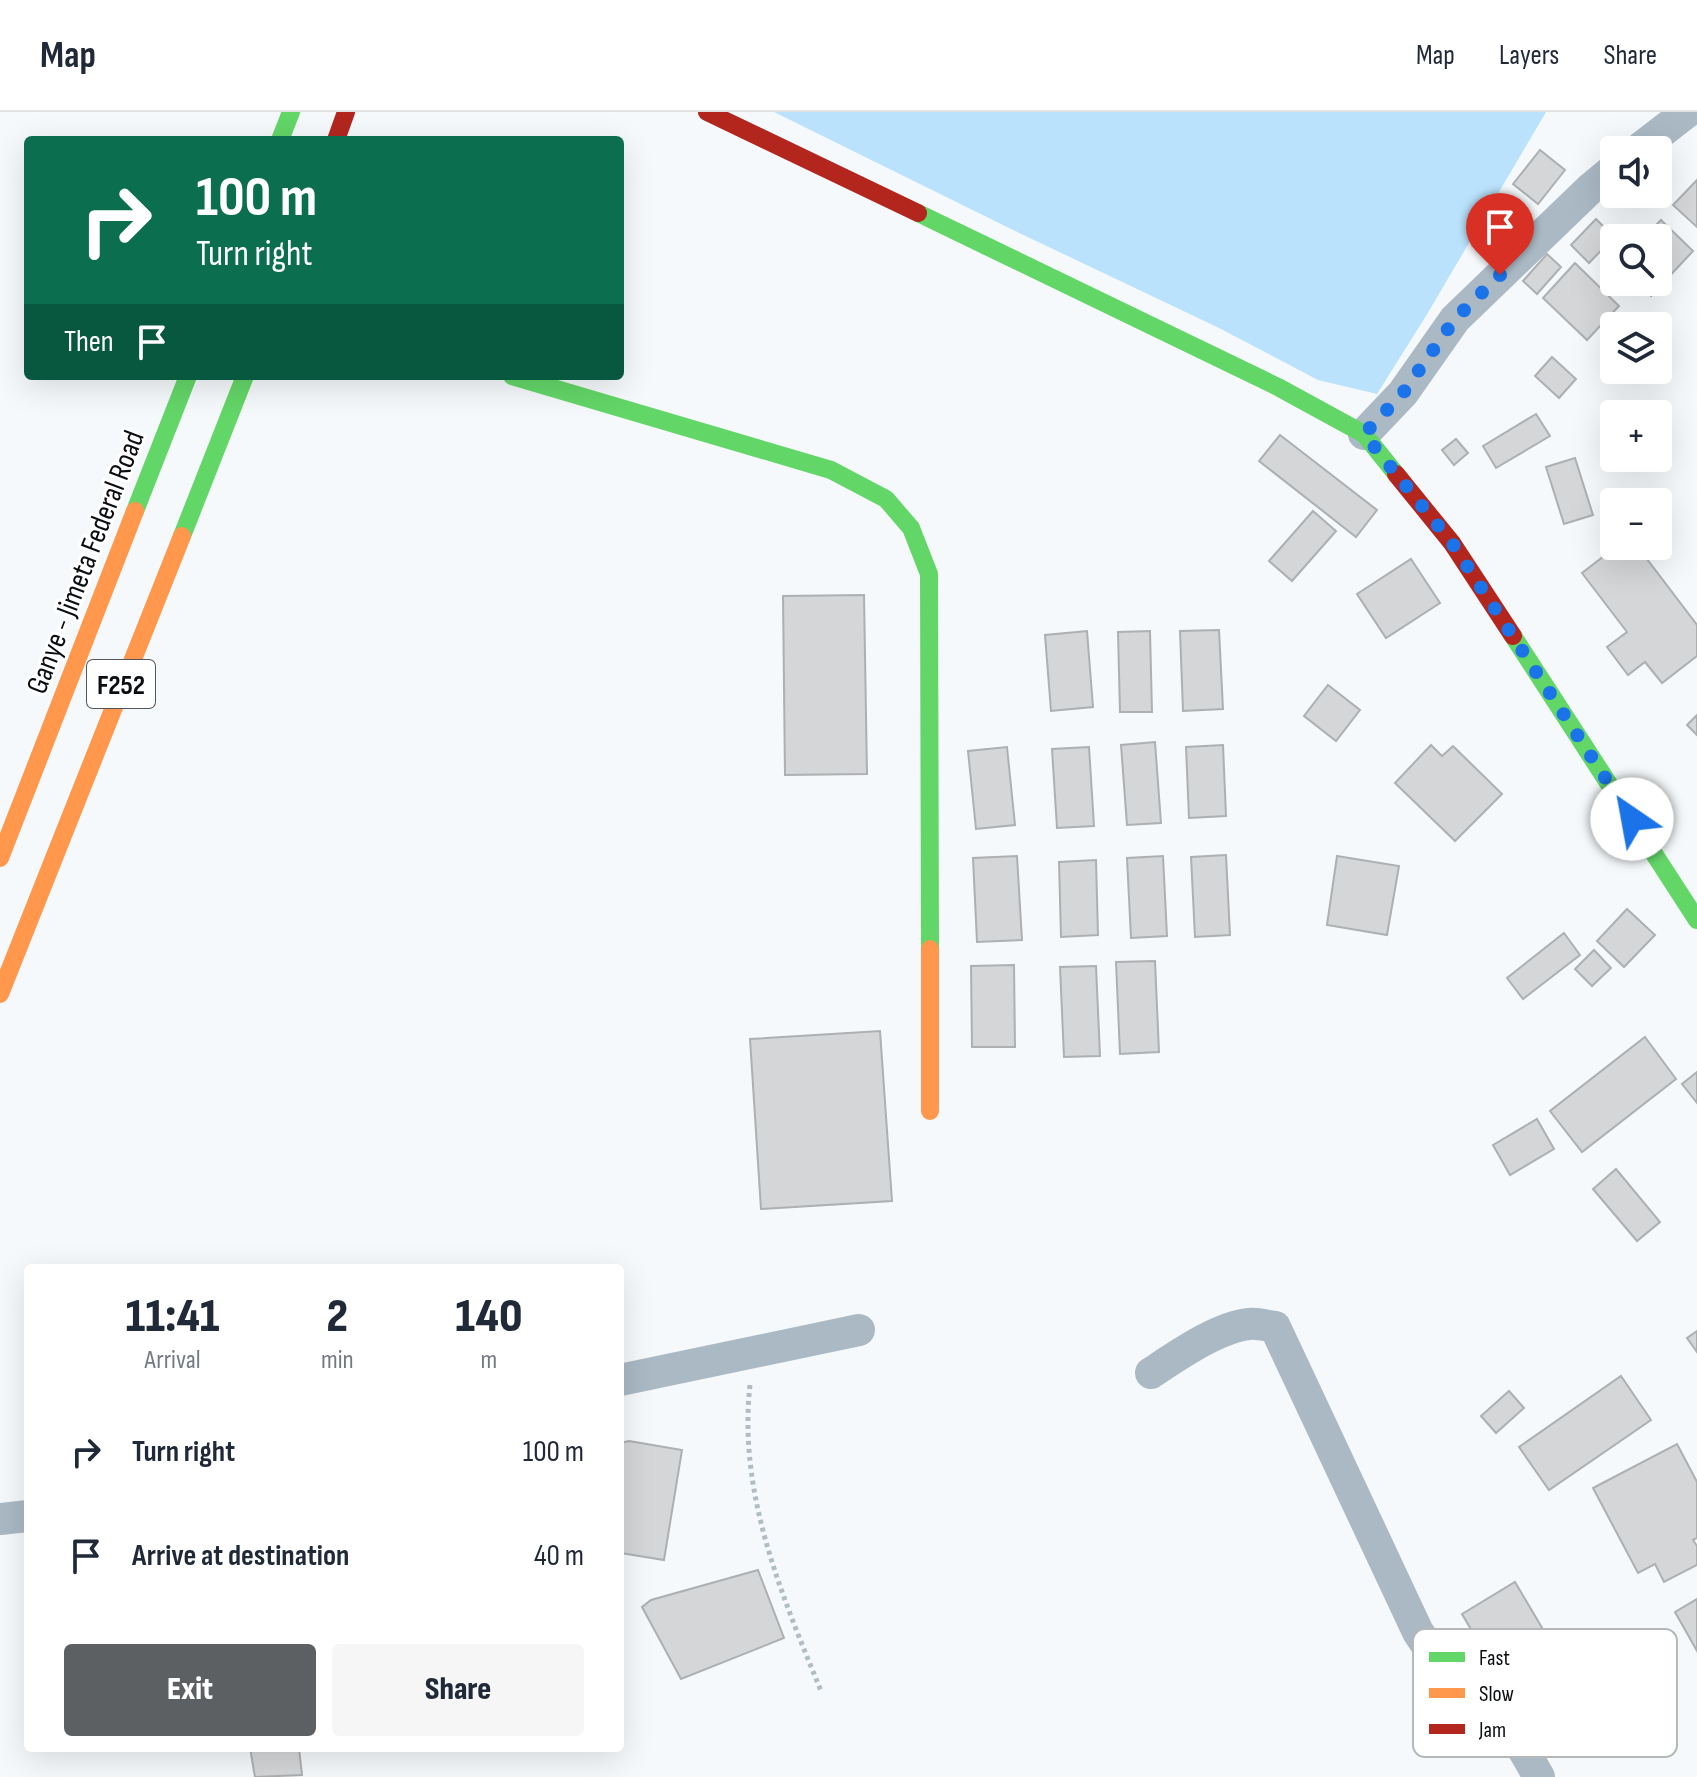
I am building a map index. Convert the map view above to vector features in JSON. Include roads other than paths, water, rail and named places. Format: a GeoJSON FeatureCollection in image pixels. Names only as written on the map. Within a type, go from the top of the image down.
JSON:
{"type":"FeatureCollection","features":[{"type":"Feature","properties":{"kind":"street"},"geometry":{"type":"LineString","coordinates":[[282,136],[291,112]]}},
{"type":"Feature","properties":{"kind":"street"},"geometry":{"type":"LineString","coordinates":[[337,136],[346,112]]}},
{"type":"Feature","properties":{"kind":"street"},"geometry":{"type":"LineString","coordinates":[[707,112],[1278,387],[1364,434],[1452,543],[1697,920]]}},
{"type":"Feature","properties":{"kind":"street"},"geometry":{"type":"LineString","coordinates":[[1656,136],[1687,112]]}},
{"type":"Feature","properties":{"kind":"street"},"geometry":{"type":"LineString","coordinates":[[1364,434],[1403,393],[1455,319],[1600,181]]}},
{"type":"Feature","properties":{"kind":"street","name":"Ganye - Jimeta Federal Road"},"geometry":{"type":"LineString","coordinates":[[0,858],[186,380]]}},
{"type":"Feature","properties":{"kind":"street","name":"F252"},"geometry":{"type":"LineString","coordinates":[[0,994],[243,380]]}},
{"type":"Feature","properties":{"kind":"street"},"geometry":{"type":"LineString","coordinates":[[526,380],[831,470],[886,499],[911,528],[929,574],[930,1111]]}},
{"type":"Feature","properties":{"kind":"street"},"geometry":{"type":"LineString","coordinates":[[1151,1373],[1179,1354],[1231,1328],[1251,1324],[1275,1327],[1417,1629]]}},
{"type":"Feature","properties":{"kind":"street"},"geometry":{"type":"LineString","coordinates":[[624,1379],[859,1330]]}},
{"type":"Feature","properties":{"kind":"street"},"geometry":{"type":"LineString","coordinates":[[0,1519],[24,1516]]}},
{"type":"Feature","properties":{"kind":"street"},"geometry":{"type":"LineString","coordinates":[[1528,1757],[1539,1777]]}}]}
